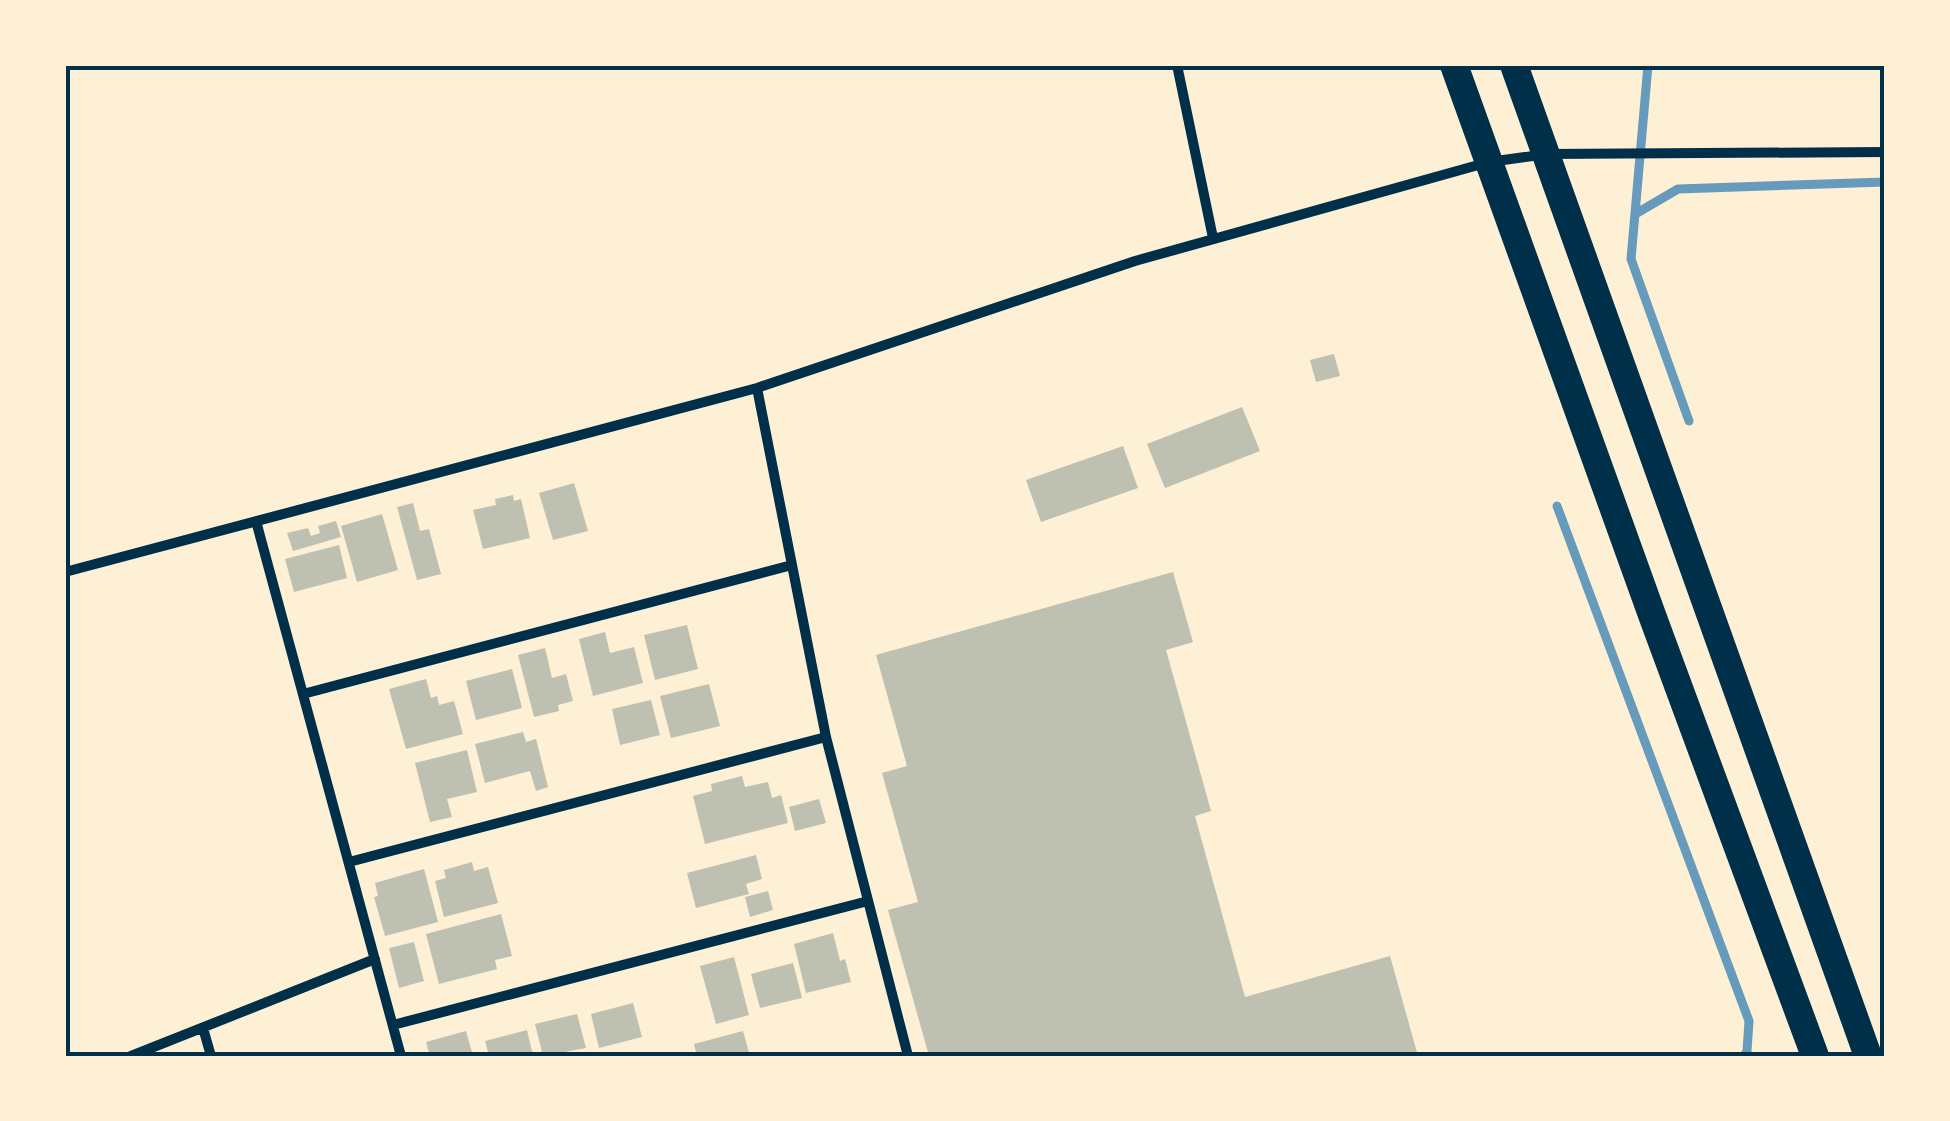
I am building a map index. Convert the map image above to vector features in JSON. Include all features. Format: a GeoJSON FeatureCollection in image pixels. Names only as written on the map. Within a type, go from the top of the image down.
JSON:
{"type":"FeatureCollection","features":[{"type":"Feature","properties":{"kind":"highway"},"geometry":{"type":"LineString","coordinates":[[1454,65],[1815,1056]]}},
{"type":"Feature","properties":{"kind":"highway"},"geometry":{"type":"LineString","coordinates":[[1514,65],[1868,1056]]}},
{"type":"Feature","properties":{"kind":"street"},"geometry":{"type":"LineString","coordinates":[[1177,65],[1212,238]]}},
{"type":"Feature","properties":{"kind":"street"},"geometry":{"type":"LineString","coordinates":[[65,572],[757,388],[1118,266],[1489,162],[1547,154],[1885,152]]}},
{"type":"Feature","properties":{"kind":"street"},"geometry":{"type":"LineString","coordinates":[[757,388],[826,737],[908,1056]]}},
{"type":"Feature","properties":{"kind":"street"},"geometry":{"type":"LineString","coordinates":[[256,521],[401,1056]]}},
{"type":"Feature","properties":{"kind":"street"},"geometry":{"type":"LineString","coordinates":[[303,694],[792,565]]}},
{"type":"Feature","properties":{"kind":"street"},"geometry":{"type":"LineString","coordinates":[[349,862],[826,737]]}},
{"type":"Feature","properties":{"kind":"street"},"geometry":{"type":"LineString","coordinates":[[393,1025],[868,900]]}},
{"type":"Feature","properties":{"kind":"street"},"geometry":{"type":"LineString","coordinates":[[131,1056],[375,960]]}},
{"type":"Feature","properties":{"kind":"street"},"geometry":{"type":"LineString","coordinates":[[203,1028],[211,1056]]}},
{"type":"Feature","properties":{"kind":"building"},"geometry":{"type":"Polygon","coordinates":[[[1334,354],[1340,376],[1316,382],[1310,360],[1334,354]]]}},
{"type":"Feature","properties":{"kind":"building"},"geometry":{"type":"Polygon","coordinates":[[[1242,407],[1260,451],[1165,488],[1147,444],[1242,407]]]}},
{"type":"Feature","properties":{"kind":"building"},"geometry":{"type":"Polygon","coordinates":[[[1123,446],[1138,488],[1041,522],[1026,480],[1123,446]]]}},
{"type":"Feature","properties":{"kind":"building"},"geometry":{"type":"Polygon","coordinates":[[[574,483],[588,531],[553,540],[539,493],[574,483]]]}},
{"type":"Feature","properties":{"kind":"building"},"geometry":{"type":"Polygon","coordinates":[[[513,495],[514,501],[521,499],[530,538],[483,549],[473,510],[496,505],[495,499],[513,495]]]}},
{"type":"Feature","properties":{"kind":"building"},"geometry":{"type":"Polygon","coordinates":[[[413,503],[420,531],[429,529],[441,574],[417,580],[397,507],[413,503]]]}},
{"type":"Feature","properties":{"kind":"building"},"geometry":{"type":"Polygon","coordinates":[[[382,514],[398,570],[357,582],[341,526],[382,514]]]}},
{"type":"Feature","properties":{"kind":"building"},"geometry":{"type":"Polygon","coordinates":[[[336,521],[341,537],[293,551],[287,533],[308,528],[311,536],[320,533],[318,526],[336,521]]]}},
{"type":"Feature","properties":{"kind":"building"},"geometry":{"type":"Polygon","coordinates":[[[339,545],[347,578],[294,592],[285,559],[339,545]]]}},
{"type":"Feature","properties":{"kind":"building"},"geometry":{"type":"Polygon","coordinates":[[[1173,572],[1193,642],[1166,650],[1211,811],[1195,816],[1245,997],[1390,956],[1418,1056],[929,1056],[888,910],[918,902],[882,773],[907,766],[876,655],[1173,572]]]}},
{"type":"Feature","properties":{"kind":"building"},"geometry":{"type":"Polygon","coordinates":[[[687,625],[698,669],[655,680],[644,635],[687,625]]]}},
{"type":"Feature","properties":{"kind":"building"},"geometry":{"type":"Polygon","coordinates":[[[605,632],[610,653],[634,647],[643,683],[593,696],[579,639],[605,632]]]}},
{"type":"Feature","properties":{"kind":"building"},"geometry":{"type":"Polygon","coordinates":[[[545,648],[552,678],[566,674],[573,701],[558,705],[559,711],[534,717],[518,655],[545,648]]]}},
{"type":"Feature","properties":{"kind":"building"},"geometry":{"type":"Polygon","coordinates":[[[512,669],[522,708],[476,720],[466,681],[512,669]]]}},
{"type":"Feature","properties":{"kind":"building"},"geometry":{"type":"Polygon","coordinates":[[[426,679],[431,698],[437,696],[439,705],[454,701],[463,734],[406,749],[389,689],[426,679]]]}},
{"type":"Feature","properties":{"kind":"building"},"geometry":{"type":"Polygon","coordinates":[[[709,684],[720,726],[671,738],[660,696],[709,684]]]}},
{"type":"Feature","properties":{"kind":"building"},"geometry":{"type":"Polygon","coordinates":[[[651,700],[660,735],[620,745],[612,709],[651,700]]]}},
{"type":"Feature","properties":{"kind":"building"},"geometry":{"type":"Polygon","coordinates":[[[523,732],[526,742],[536,739],[548,787],[536,791],[530,771],[485,783],[475,744],[523,732]]]}},
{"type":"Feature","properties":{"kind":"building"},"geometry":{"type":"Polygon","coordinates":[[[467,750],[477,792],[447,799],[452,817],[430,822],[415,763],[467,750]]]}},
{"type":"Feature","properties":{"kind":"building"},"geometry":{"type":"Polygon","coordinates":[[[742,776],[745,787],[768,782],[772,798],[781,795],[788,823],[705,844],[693,796],[712,791],[711,784],[742,776]]]}},
{"type":"Feature","properties":{"kind":"building"},"geometry":{"type":"Polygon","coordinates":[[[819,799],[826,823],[795,831],[789,807],[819,799]]]}},
{"type":"Feature","properties":{"kind":"building"},"geometry":{"type":"Polygon","coordinates":[[[756,855],[762,879],[746,884],[749,894],[696,908],[687,873],[756,855]]]}},
{"type":"Feature","properties":{"kind":"building"},"geometry":{"type":"Polygon","coordinates":[[[472,862],[474,871],[488,867],[498,903],[444,917],[435,881],[446,878],[444,870],[472,862]]]}},
{"type":"Feature","properties":{"kind":"building"},"geometry":{"type":"Polygon","coordinates":[[[424,869],[438,922],[385,936],[374,897],[378,896],[375,883],[424,869]]]}},
{"type":"Feature","properties":{"kind":"building"},"geometry":{"type":"Polygon","coordinates":[[[768,891],[773,910],[750,917],[745,897],[768,891]]]}},
{"type":"Feature","properties":{"kind":"building"},"geometry":{"type":"Polygon","coordinates":[[[501,914],[512,956],[495,960],[497,969],[439,984],[426,934],[501,914]]]}},
{"type":"Feature","properties":{"kind":"building"},"geometry":{"type":"Polygon","coordinates":[[[833,933],[840,961],[845,959],[851,982],[806,993],[794,944],[833,933]]]}},
{"type":"Feature","properties":{"kind":"building"},"geometry":{"type":"Polygon","coordinates":[[[414,942],[424,981],[399,988],[389,948],[414,942]]]}},
{"type":"Feature","properties":{"kind":"building"},"geometry":{"type":"Polygon","coordinates":[[[734,957],[749,1015],[716,1024],[700,966],[734,957]]]}},
{"type":"Feature","properties":{"kind":"building"},"geometry":{"type":"Polygon","coordinates":[[[793,963],[802,998],[760,1008],[751,974],[793,963]]]}},
{"type":"Feature","properties":{"kind":"building"},"geometry":{"type":"Polygon","coordinates":[[[633,1003],[642,1037],[599,1048],[591,1014],[633,1003]]]}},
{"type":"Feature","properties":{"kind":"building"},"geometry":{"type":"Polygon","coordinates":[[[577,1014],[586,1048],[543,1056],[535,1024],[577,1014]]]}},
{"type":"Feature","properties":{"kind":"building"},"geometry":{"type":"Polygon","coordinates":[[[527,1030],[533,1056],[489,1056],[485,1041],[527,1030]]]}},
{"type":"Feature","properties":{"kind":"building"},"geometry":{"type":"Polygon","coordinates":[[[466,1031],[473,1056],[430,1056],[426,1042],[466,1031]]]}},
{"type":"Feature","properties":{"kind":"building"},"geometry":{"type":"Polygon","coordinates":[[[743,1031],[750,1056],[697,1056],[694,1044],[743,1031]]]}},
{"type":"Feature","properties":{"kind":"waterway"},"geometry":{"type":"LineString","coordinates":[[1648,65],[1631,259],[1689,421]]}},
{"type":"Feature","properties":{"kind":"waterway"},"geometry":{"type":"LineString","coordinates":[[1637,213],[1678,189],[1885,182]]}},
{"type":"Feature","properties":{"kind":"waterway"},"geometry":{"type":"LineString","coordinates":[[1557,506],[1749,1021],[1744,1056]]}}]}
